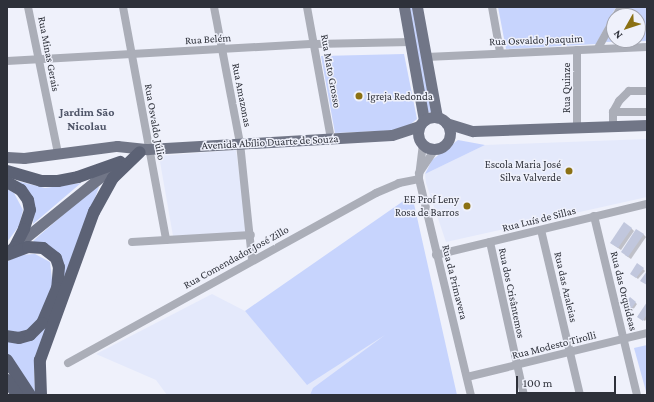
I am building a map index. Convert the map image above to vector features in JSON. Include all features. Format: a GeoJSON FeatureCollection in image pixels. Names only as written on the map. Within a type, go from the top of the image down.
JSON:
{"type":"FeatureCollection","features":[{"type":"Feature","properties":{"kind":"highway"},"geometry":{"type":"LineString","coordinates":[[41,395],[40,360],[94,212],[113,178],[144,151]]}},
{"type":"Feature","properties":{"kind":"highway"},"geometry":{"type":"LineString","coordinates":[[7,171],[41,181],[58,181],[78,178],[120,162]]}},
{"type":"Feature","properties":{"kind":"highway"},"geometry":{"type":"LineString","coordinates":[[7,182],[21,190],[28,200],[30,210],[29,220],[10,252]]}},
{"type":"Feature","properties":{"kind":"highway"},"geometry":{"type":"LineString","coordinates":[[7,336],[24,338],[30,335],[42,323],[57,288],[59,267],[56,258],[42,248],[28,247],[10,252]]}},
{"type":"Feature","properties":{"kind":"highway"},"geometry":{"type":"LineString","coordinates":[[7,360],[30,395]]}},
{"type":"Feature","properties":{"kind":"highway"},"geometry":{"type":"LineString","coordinates":[[7,380],[18,395]]}},
{"type":"Feature","properties":{"kind":"main road"},"geometry":{"type":"LineString","coordinates":[[404,7],[411,42],[422,124],[421,142],[436,148],[443,146],[448,139],[449,128],[442,120],[426,57],[417,7]]}},
{"type":"Feature","properties":{"kind":"main road"},"geometry":{"type":"LineString","coordinates":[[422,124],[442,120],[473,131]]}},
{"type":"Feature","properties":{"kind":"main road","name":"Avenida Abílio Duarte de Souza"},"geometry":{"type":"LineString","coordinates":[[144,151],[240,143],[392,135],[422,124]]}},
{"type":"Feature","properties":{"kind":"main road"},"geometry":{"type":"LineString","coordinates":[[448,139],[473,131],[647,125]]}},
{"type":"Feature","properties":{"kind":"main road","name":"Avenida Abílio Duarte de Souza"},"geometry":{"type":"LineString","coordinates":[[392,135],[421,142]]}},
{"type":"Feature","properties":{"kind":"main road"},"geometry":{"type":"LineString","coordinates":[[7,157],[117,146],[144,151]]}},
{"type":"Feature","properties":{"kind":"main road"},"geometry":{"type":"LineString","coordinates":[[10,252],[120,162],[144,151]]}},
{"type":"Feature","properties":{"kind":"street","name":"Rua Minas Gerais"},"geometry":{"type":"LineString","coordinates":[[28,7],[58,153]]}},
{"type":"Feature","properties":{"kind":"street","name":"Rua Osvaldo Júlio"},"geometry":{"type":"LineString","coordinates":[[123,7],[132,55],[144,151],[166,240]]}},
{"type":"Feature","properties":{"kind":"street","name":"Rua Amazonas"},"geometry":{"type":"LineString","coordinates":[[214,7],[240,143],[251,235],[252,260]]}},
{"type":"Feature","properties":{"kind":"street","name":"Rua Mato Grosso"},"geometry":{"type":"LineString","coordinates":[[308,7],[331,139]]}},
{"type":"Feature","properties":{"kind":"street"},"geometry":{"type":"LineString","coordinates":[[492,7],[500,52]]}},
{"type":"Feature","properties":{"kind":"street"},"geometry":{"type":"LineString","coordinates":[[598,48],[606,34]]}},
{"type":"Feature","properties":{"kind":"street","name":"Rua Belém"},"geometry":{"type":"LineString","coordinates":[[7,61],[315,44],[411,42]]}},
{"type":"Feature","properties":{"kind":"street","name":"Rua Osvaldo Joaquim"},"geometry":{"type":"LineString","coordinates":[[426,57],[500,52],[647,47]]}},
{"type":"Feature","properties":{"kind":"street","name":"Rua Quinze"},"geometry":{"type":"LineString","coordinates":[[577,50],[577,127]]}},
{"type":"Feature","properties":{"kind":"street"},"geometry":{"type":"LineString","coordinates":[[613,126],[613,112],[619,101],[629,91],[647,91]]}},
{"type":"Feature","properties":{"kind":"street"},"geometry":{"type":"LineString","coordinates":[[613,112],[647,112]]}},
{"type":"Feature","properties":{"kind":"street","name":"Rua da Primavera"},"geometry":{"type":"LineString","coordinates":[[421,142],[419,176],[436,255],[471,395]]}},
{"type":"Feature","properties":{"kind":"street"},"geometry":{"type":"LineString","coordinates":[[419,176],[436,148]]}},
{"type":"Feature","properties":{"kind":"street","name":"Rua Comendador José Zillo"},"geometry":{"type":"LineString","coordinates":[[68,363],[252,260],[376,194],[399,183],[419,176]]}},
{"type":"Feature","properties":{"kind":"street","name":"Rua Luís de Sillas"},"geometry":{"type":"LineString","coordinates":[[436,255],[647,204]]}},
{"type":"Feature","properties":{"kind":"street","name":"Rua das Orquídeas"},"geometry":{"type":"LineString","coordinates":[[594,216],[637,395]]}},
{"type":"Feature","properties":{"kind":"street","name":"Rua das Azaleias"},"geometry":{"type":"LineString","coordinates":[[541,230],[580,395]]}},
{"type":"Feature","properties":{"kind":"street"},"geometry":{"type":"LineString","coordinates":[[132,242],[251,235]]}},
{"type":"Feature","properties":{"kind":"street","name":"Rua dos Crisântemos"},"geometry":{"type":"LineString","coordinates":[[490,242],[516,365],[524,395]]}},
{"type":"Feature","properties":{"kind":"street","name":"Rua Modesto Tirolli"},"geometry":{"type":"LineString","coordinates":[[467,377],[647,333]]}},
{"type":"Feature","properties":{"kind":"shaded area"},"geometry":{"type":"Polygon","coordinates":[[[407,7],[416,7],[435,113],[425,112],[407,7]]]}},
{"type":"Feature","properties":{"kind":"shaded area"},"geometry":{"type":"Polygon","coordinates":[[[498,7],[616,7],[606,8],[606,26],[596,44],[506,49],[498,7]]]}},
{"type":"Feature","properties":{"kind":"shaded area"},"geometry":{"type":"Polygon","coordinates":[[[647,7],[647,41],[646,8],[623,8],[647,7]]]}},
{"type":"Feature","properties":{"kind":"shaded area"},"geometry":{"type":"Polygon","coordinates":[[[404,54],[417,119],[403,130],[335,133],[321,56],[404,54]]]}},
{"type":"Feature","properties":{"kind":"shaded area","name":"Escola Maria José Silva Valverde"},"geometry":{"type":"Polygon","coordinates":[[[647,139],[647,197],[446,242],[426,183],[425,174],[485,145],[647,139]]]}},
{"type":"Feature","properties":{"kind":"shaded area"},"geometry":{"type":"Polygon","coordinates":[[[458,140],[485,145],[425,174],[432,160],[458,140]]]}},
{"type":"Feature","properties":{"kind":"shaded area"},"geometry":{"type":"Polygon","coordinates":[[[236,150],[247,233],[173,236],[159,156],[236,150]]]}},
{"type":"Feature","properties":{"kind":"shaded area"},"geometry":{"type":"Polygon","coordinates":[[[17,181],[45,188],[81,183],[33,224],[34,213],[17,181]]]}},
{"type":"Feature","properties":{"kind":"shaded area"},"geometry":{"type":"Polygon","coordinates":[[[96,186],[99,187],[65,279],[62,267],[33,241],[96,186]]]}},
{"type":"Feature","properties":{"kind":"shaded area"},"geometry":{"type":"Polygon","coordinates":[[[7,189],[14,193],[23,210],[19,226],[7,242],[7,189]]]}},
{"type":"Feature","properties":{"kind":"shaded area"},"geometry":{"type":"Polygon","coordinates":[[[412,195],[457,395],[310,395],[313,388],[385,335],[307,385],[245,311],[412,195]]]}},
{"type":"Feature","properties":{"kind":"shaded area"},"geometry":{"type":"Polygon","coordinates":[[[35,254],[50,262],[53,288],[39,322],[28,333],[7,331],[7,262],[18,255],[35,254]]]}},
{"type":"Feature","properties":{"kind":"shaded area"},"geometry":{"type":"Polygon","coordinates":[[[212,294],[245,311],[307,384],[385,334],[414,395],[167,395],[156,380],[96,354],[212,294]]]}},
{"type":"Feature","properties":{"kind":"shaded area"},"geometry":{"type":"Polygon","coordinates":[[[47,326],[34,367],[35,393],[7,353],[7,342],[31,341],[47,326]]]}},
{"type":"Feature","properties":{"kind":"shaded area"},"geometry":{"type":"Polygon","coordinates":[[[647,345],[647,395],[634,348],[647,345]]]}},
{"type":"Feature","properties":{"kind":"building"},"geometry":{"type":"Polygon","coordinates":[[[624,222],[632,228],[618,248],[610,243],[624,222]]]}},
{"type":"Feature","properties":{"kind":"building"},"geometry":{"type":"Polygon","coordinates":[[[636,229],[644,234],[628,257],[621,252],[636,229]]]}},
{"type":"Feature","properties":{"kind":"building"},"geometry":{"type":"Polygon","coordinates":[[[637,263],[644,268],[636,278],[630,274],[637,263]]]}},
{"type":"Feature","properties":{"kind":"building"},"geometry":{"type":"Polygon","coordinates":[[[647,271],[647,285],[640,281],[647,271]]]}},
{"type":"Feature","properties":{"kind":"building"},"geometry":{"type":"Polygon","coordinates":[[[630,297],[636,302],[629,312],[622,307],[630,297]]]}},
{"type":"Feature","properties":{"kind":"building"},"geometry":{"type":"Polygon","coordinates":[[[647,302],[647,314],[643,321],[637,317],[647,302]]]}},
{"type":"Feature","properties":{"kind":"place","name":"Igreja Redonda"},"geometry":{"type":"Point","coordinates":[359,96]}},
{"type":"Feature","properties":{"kind":"place","name":"Escola Maria José Silva Valverde"},"geometry":{"type":"Point","coordinates":[569,171]}},
{"type":"Feature","properties":{"kind":"place","name":"EE Prof Leny Rosa de Barros"},"geometry":{"type":"Point","coordinates":[467,206]}},
{"type":"Feature","properties":{"kind":"district","name":"Jardim São Nicolau"},"geometry":{"type":"Point","coordinates":[87,120]}}]}
